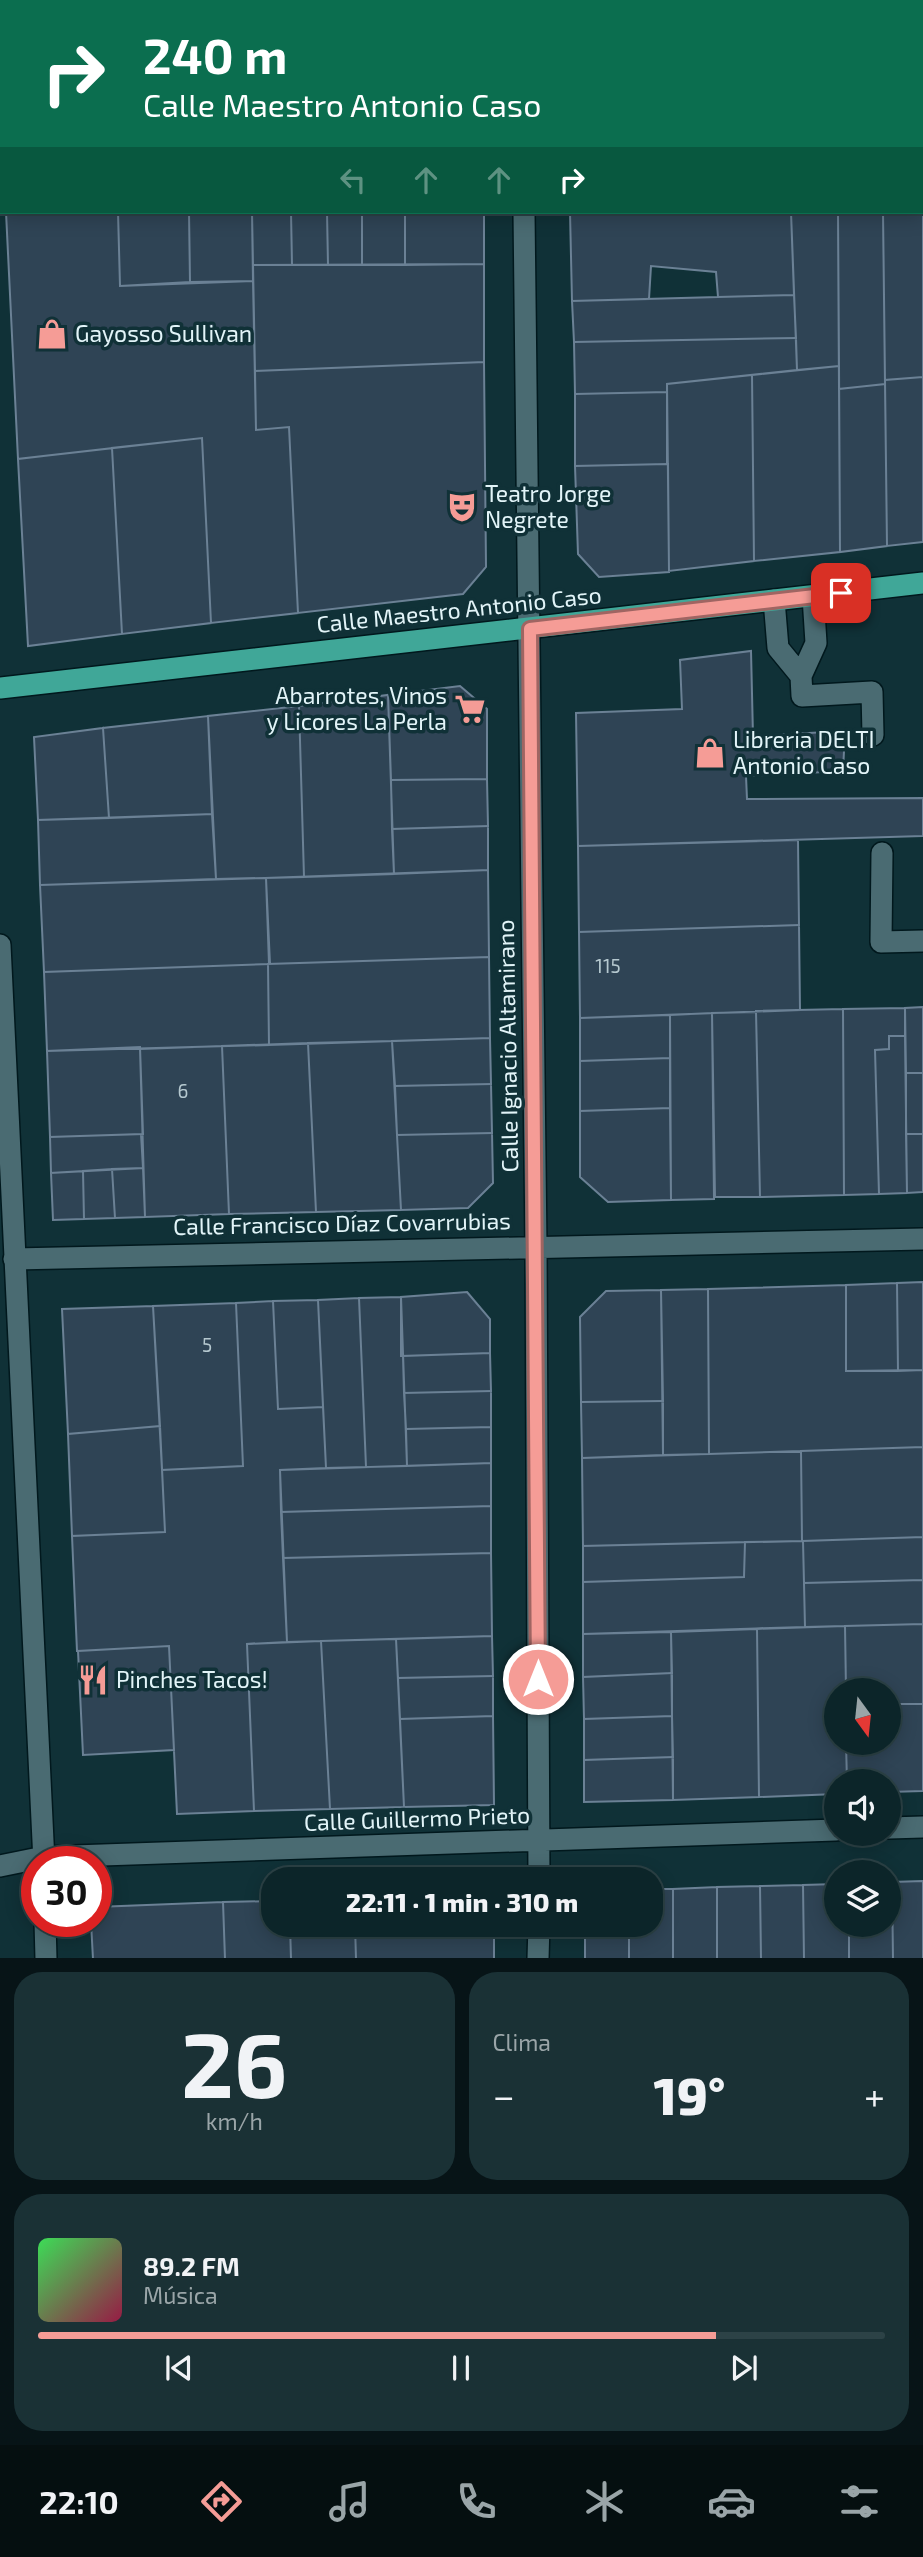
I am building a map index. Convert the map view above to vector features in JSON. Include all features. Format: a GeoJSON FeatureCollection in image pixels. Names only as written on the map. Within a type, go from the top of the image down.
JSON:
{"type":"FeatureCollection","features":[{"type":"Feature","properties":{"kind":"main road","name":"Calle Maestro Antonio Caso"},"geometry":{"type":"LineString","coordinates":[[0,688],[923,583]]}},
{"type":"Feature","properties":{"kind":"street","name":"Calle Ignacio Altamirano"},"geometry":{"type":"LineString","coordinates":[[524,214],[536,1246],[539,1867]]}},
{"type":"Feature","properties":{"kind":"street"},"geometry":{"type":"LineString","coordinates":[[813,596],[817,643],[801,676],[802,696],[872,692],[873,735]]}},
{"type":"Feature","properties":{"kind":"street"},"geometry":{"type":"LineString","coordinates":[[774,600],[778,648],[801,676]]}},
{"type":"Feature","properties":{"kind":"street"},"geometry":{"type":"LineString","coordinates":[[882,853],[881,942],[923,941]]}},
{"type":"Feature","properties":{"kind":"street"},"geometry":{"type":"LineString","coordinates":[[0,945],[43,1846]]}},
{"type":"Feature","properties":{"kind":"street","name":"Calle Francisco Díaz Covarrubias"},"geometry":{"type":"LineString","coordinates":[[14,1259],[923,1239]]}},
{"type":"Feature","properties":{"kind":"street"},"geometry":{"type":"LineString","coordinates":[[901,1828],[923,1827]]}},
{"type":"Feature","properties":{"kind":"street","name":"Calle Guillermo Prieto"},"geometry":{"type":"LineString","coordinates":[[112,1858],[824,1830]]}},
{"type":"Feature","properties":{"kind":"street","name":"Calle Guillermo Prieto"},"geometry":{"type":"LineString","coordinates":[[0,1866],[21,1863]]}},
{"type":"Feature","properties":{"kind":"street"},"geometry":{"type":"LineString","coordinates":[[45,1937],[46,1958]]}},
{"type":"Feature","properties":{"kind":"street"},"geometry":{"type":"LineString","coordinates":[[538,1958],[539,1937]]}},
{"type":"Feature","properties":{"kind":"building"},"geometry":{"type":"Polygon","coordinates":[[[6,214],[118,214],[120,286],[253,281],[256,430],[289,427],[298,613],[211,623],[202,438],[18,459],[6,214]]]}},
{"type":"Feature","properties":{"kind":"building"},"geometry":{"type":"Polygon","coordinates":[[[118,214],[189,214],[190,282],[120,286],[118,214]]]}},
{"type":"Feature","properties":{"kind":"building"},"geometry":{"type":"Polygon","coordinates":[[[189,214],[252,214],[253,281],[190,282],[189,214]]]}},
{"type":"Feature","properties":{"kind":"building"},"geometry":{"type":"Polygon","coordinates":[[[252,214],[291,214],[292,265],[253,265],[252,214]]]}},
{"type":"Feature","properties":{"kind":"building"},"geometry":{"type":"Polygon","coordinates":[[[291,214],[327,214],[328,265],[292,265],[291,214]]]}},
{"type":"Feature","properties":{"kind":"building"},"geometry":{"type":"Polygon","coordinates":[[[327,214],[362,214],[362,265],[328,265],[327,214]]]}},
{"type":"Feature","properties":{"kind":"building"},"geometry":{"type":"Polygon","coordinates":[[[362,214],[405,214],[405,265],[362,265],[362,214]]]}},
{"type":"Feature","properties":{"kind":"building"},"geometry":{"type":"Polygon","coordinates":[[[405,214],[484,214],[484,264],[405,265],[405,214]]]}},
{"type":"Feature","properties":{"kind":"building"},"geometry":{"type":"Polygon","coordinates":[[[570,214],[791,214],[794,295],[718,297],[716,272],[651,266],[649,299],[572,301],[570,214]]]}},
{"type":"Feature","properties":{"kind":"building"},"geometry":{"type":"Polygon","coordinates":[[[791,214],[838,214],[839,366],[797,370],[791,214]]]}},
{"type":"Feature","properties":{"kind":"building"},"geometry":{"type":"Polygon","coordinates":[[[838,214],[883,214],[885,384],[839,389],[838,214]]]}},
{"type":"Feature","properties":{"kind":"building"},"geometry":{"type":"Polygon","coordinates":[[[883,214],[923,214],[923,377],[885,380],[883,214]]]}},
{"type":"Feature","properties":{"kind":"building"},"geometry":{"type":"Polygon","coordinates":[[[484,264],[484,362],[255,371],[253,265],[484,264]]]}},
{"type":"Feature","properties":{"kind":"building"},"geometry":{"type":"Polygon","coordinates":[[[794,295],[796,338],[574,342],[572,301],[794,295]]]}},
{"type":"Feature","properties":{"kind":"building"},"geometry":{"type":"Polygon","coordinates":[[[796,338],[797,370],[667,384],[667,392],[575,394],[574,342],[796,338]]]}},
{"type":"Feature","properties":{"kind":"building"},"geometry":{"type":"Polygon","coordinates":[[[484,362],[486,567],[463,594],[298,613],[289,427],[256,430],[255,371],[484,362]]]}},
{"type":"Feature","properties":{"kind":"building"},"geometry":{"type":"Polygon","coordinates":[[[839,366],[840,552],[754,561],[752,375],[839,366]]]}},
{"type":"Feature","properties":{"kind":"building"},"geometry":{"type":"Polygon","coordinates":[[[752,375],[754,561],[669,571],[667,384],[752,375]]]}},
{"type":"Feature","properties":{"kind":"building"},"geometry":{"type":"Polygon","coordinates":[[[923,377],[923,542],[887,546],[885,380],[923,377]]]}},
{"type":"Feature","properties":{"kind":"building"},"geometry":{"type":"Polygon","coordinates":[[[885,384],[887,546],[840,552],[839,389],[885,384]]]}},
{"type":"Feature","properties":{"kind":"building"},"geometry":{"type":"Polygon","coordinates":[[[667,392],[667,464],[575,466],[575,394],[667,392]]]}},
{"type":"Feature","properties":{"kind":"building"},"geometry":{"type":"Polygon","coordinates":[[[202,438],[211,623],[122,634],[112,448],[202,438]]]}},
{"type":"Feature","properties":{"kind":"building"},"geometry":{"type":"Polygon","coordinates":[[[112,448],[122,634],[28,646],[18,459],[112,448]]]}},
{"type":"Feature","properties":{"kind":"building"},"geometry":{"type":"Polygon","coordinates":[[[668,464],[669,572],[599,577],[578,554],[575,466],[668,464]]]}},
{"type":"Feature","properties":{"kind":"building","name":"Libreria DELTI Antonio Caso"},"geometry":{"type":"Polygon","coordinates":[[[751,651],[753,736],[845,731],[843,771],[746,776],[747,799],[923,798],[923,836],[578,846],[576,713],[682,709],[680,660],[751,651]]]}},
{"type":"Feature","properties":{"kind":"building"},"geometry":{"type":"Polygon","coordinates":[[[460,686],[487,709],[487,779],[391,780],[388,695],[460,686]]]}},
{"type":"Feature","properties":{"kind":"building"},"geometry":{"type":"Polygon","coordinates":[[[388,695],[394,874],[304,877],[299,706],[388,695]]]}},
{"type":"Feature","properties":{"kind":"building"},"geometry":{"type":"Polygon","coordinates":[[[299,706],[304,877],[216,879],[208,716],[299,706]]]}},
{"type":"Feature","properties":{"kind":"building"},"geometry":{"type":"Polygon","coordinates":[[[208,716],[212,814],[109,818],[103,728],[208,716]]]}},
{"type":"Feature","properties":{"kind":"building"},"geometry":{"type":"Polygon","coordinates":[[[103,728],[109,818],[38,820],[34,737],[103,728]]]}},
{"type":"Feature","properties":{"kind":"building"},"geometry":{"type":"Polygon","coordinates":[[[487,779],[488,826],[392,829],[391,780],[487,779]]]}},
{"type":"Feature","properties":{"kind":"building"},"geometry":{"type":"Polygon","coordinates":[[[212,814],[216,879],[40,885],[38,820],[212,814]]]}},
{"type":"Feature","properties":{"kind":"building"},"geometry":{"type":"Polygon","coordinates":[[[488,826],[488,870],[394,874],[392,829],[488,826]]]}},
{"type":"Feature","properties":{"kind":"building"},"geometry":{"type":"Polygon","coordinates":[[[798,840],[799,925],[579,932],[578,846],[798,840]]]}},
{"type":"Feature","properties":{"kind":"building"},"geometry":{"type":"Polygon","coordinates":[[[488,870],[489,957],[269,964],[266,878],[488,870]]]}},
{"type":"Feature","properties":{"kind":"building"},"geometry":{"type":"Polygon","coordinates":[[[266,878],[270,964],[44,972],[40,885],[266,878]]]}},
{"type":"Feature","properties":{"kind":"building"},"geometry":{"type":"Polygon","coordinates":[[[799,925],[800,1010],[580,1018],[579,932],[799,925]]]}},
{"type":"Feature","properties":{"kind":"building"},"geometry":{"type":"Polygon","coordinates":[[[489,957],[490,1038],[269,1045],[268,964],[489,957]]]}},
{"type":"Feature","properties":{"kind":"building"},"geometry":{"type":"Polygon","coordinates":[[[268,964],[269,1045],[47,1051],[44,972],[268,964]]]}},
{"type":"Feature","properties":{"kind":"building"},"geometry":{"type":"Polygon","coordinates":[[[923,1007],[923,1073],[906,1073],[905,1008],[923,1007]]]}},
{"type":"Feature","properties":{"kind":"building"},"geometry":{"type":"Polygon","coordinates":[[[905,1008],[905,1036],[889,1036],[889,1049],[875,1050],[879,1194],[844,1195],[843,1009],[905,1008]]]}},
{"type":"Feature","properties":{"kind":"building"},"geometry":{"type":"Polygon","coordinates":[[[843,1009],[844,1195],[760,1197],[756,1011],[843,1009]]]}},
{"type":"Feature","properties":{"kind":"building"},"geometry":{"type":"Polygon","coordinates":[[[756,1012],[760,1197],[715,1197],[712,1013],[756,1012]]]}},
{"type":"Feature","properties":{"kind":"building"},"geometry":{"type":"Polygon","coordinates":[[[712,1013],[714,1199],[671,1200],[670,1015],[712,1013]]]}},
{"type":"Feature","properties":{"kind":"building"},"geometry":{"type":"Polygon","coordinates":[[[670,1015],[670,1058],[580,1061],[580,1018],[670,1015]]]}},
{"type":"Feature","properties":{"kind":"building"},"geometry":{"type":"Polygon","coordinates":[[[889,1036],[905,1036],[907,1193],[879,1194],[875,1050],[889,1049],[889,1036]]]}},
{"type":"Feature","properties":{"kind":"building"},"geometry":{"type":"Polygon","coordinates":[[[490,1038],[491,1084],[395,1086],[392,1041],[490,1038]]]}},
{"type":"Feature","properties":{"kind":"building"},"geometry":{"type":"Polygon","coordinates":[[[392,1041],[401,1210],[316,1212],[308,1043],[392,1041]]]}},
{"type":"Feature","properties":{"kind":"building"},"geometry":{"type":"Polygon","coordinates":[[[308,1043],[316,1212],[229,1214],[222,1046],[308,1043]]]}},
{"type":"Feature","properties":{"kind":"building"},"geometry":{"type":"Polygon","coordinates":[[[222,1046],[229,1214],[145,1217],[140,1049],[222,1046]]]}},
{"type":"Feature","properties":{"kind":"building"},"geometry":{"type":"Polygon","coordinates":[[[140,1047],[143,1134],[50,1137],[47,1051],[140,1047]]]}},
{"type":"Feature","properties":{"kind":"building"},"geometry":{"type":"Polygon","coordinates":[[[670,1058],[670,1108],[580,1111],[580,1061],[670,1058]]]}},
{"type":"Feature","properties":{"kind":"building"},"geometry":{"type":"Polygon","coordinates":[[[906,1073],[923,1073],[923,1134],[906,1134],[906,1073]]]}},
{"type":"Feature","properties":{"kind":"building"},"geometry":{"type":"Polygon","coordinates":[[[491,1084],[492,1133],[397,1135],[395,1086],[491,1084]]]}},
{"type":"Feature","properties":{"kind":"building"},"geometry":{"type":"Polygon","coordinates":[[[670,1108],[671,1200],[608,1202],[580,1177],[580,1111],[670,1108]]]}},
{"type":"Feature","properties":{"kind":"building"},"geometry":{"type":"Polygon","coordinates":[[[492,1133],[493,1183],[468,1208],[401,1210],[397,1135],[492,1133]]]}},
{"type":"Feature","properties":{"kind":"building"},"geometry":{"type":"Polygon","coordinates":[[[141,1134],[143,1168],[51,1173],[50,1137],[141,1134]]]}},
{"type":"Feature","properties":{"kind":"building"},"geometry":{"type":"Polygon","coordinates":[[[906,1134],[923,1134],[923,1192],[907,1193],[906,1134]]]}},
{"type":"Feature","properties":{"kind":"building"},"geometry":{"type":"Polygon","coordinates":[[[143,1168],[145,1217],[115,1218],[112,1169],[143,1168]]]}},
{"type":"Feature","properties":{"kind":"building"},"geometry":{"type":"Polygon","coordinates":[[[112,1169],[115,1218],[84,1219],[83,1171],[112,1169]]]}},
{"type":"Feature","properties":{"kind":"building"},"geometry":{"type":"Polygon","coordinates":[[[83,1171],[84,1219],[53,1220],[51,1173],[83,1171]]]}},
{"type":"Feature","properties":{"kind":"building"},"geometry":{"type":"Polygon","coordinates":[[[923,1282],[923,1370],[898,1371],[897,1283],[923,1282]]]}},
{"type":"Feature","properties":{"kind":"building"},"geometry":{"type":"Polygon","coordinates":[[[897,1283],[898,1371],[846,1371],[846,1285],[897,1283]]]}},
{"type":"Feature","properties":{"kind":"building"},"geometry":{"type":"Polygon","coordinates":[[[846,1285],[846,1371],[923,1370],[923,1447],[709,1454],[708,1289],[846,1285]]]}},
{"type":"Feature","properties":{"kind":"building"},"geometry":{"type":"Polygon","coordinates":[[[708,1289],[709,1454],[663,1455],[661,1290],[708,1289]]]}},
{"type":"Feature","properties":{"kind":"building"},"geometry":{"type":"Polygon","coordinates":[[[661,1290],[663,1401],[581,1402],[580,1317],[606,1291],[661,1290]]]}},
{"type":"Feature","properties":{"kind":"building"},"geometry":{"type":"Polygon","coordinates":[[[467,1292],[490,1319],[490,1353],[401,1356],[401,1297],[467,1292]]]}},
{"type":"Feature","properties":{"kind":"building"},"geometry":{"type":"Polygon","coordinates":[[[401,1297],[407,1466],[366,1467],[359,1298],[401,1297]]]}},
{"type":"Feature","properties":{"kind":"building"},"geometry":{"type":"Polygon","coordinates":[[[359,1298],[366,1467],[326,1468],[318,1300],[359,1298]]]}},
{"type":"Feature","properties":{"kind":"building"},"geometry":{"type":"Polygon","coordinates":[[[318,1300],[323,1407],[278,1409],[273,1301],[318,1300]]]}},
{"type":"Feature","properties":{"kind":"building"},"geometry":{"type":"Polygon","coordinates":[[[273,1301],[278,1409],[323,1407],[326,1468],[280,1470],[287,1642],[247,1644],[254,1811],[177,1814],[169,1646],[77,1651],[72,1536],[165,1532],[162,1470],[243,1466],[236,1303],[273,1301]]]}},
{"type":"Feature","properties":{"kind":"building"},"geometry":{"type":"Polygon","coordinates":[[[236,1303],[243,1466],[162,1470],[153,1306],[236,1303]]]}},
{"type":"Feature","properties":{"kind":"building"},"geometry":{"type":"Polygon","coordinates":[[[153,1306],[160,1426],[68,1434],[62,1309],[153,1306]]]}},
{"type":"Feature","properties":{"kind":"building"},"geometry":{"type":"Polygon","coordinates":[[[490,1353],[491,1391],[404,1393],[403,1356],[490,1353]]]}},
{"type":"Feature","properties":{"kind":"building"},"geometry":{"type":"Polygon","coordinates":[[[491,1391],[491,1427],[406,1429],[404,1393],[491,1391]]]}},
{"type":"Feature","properties":{"kind":"building"},"geometry":{"type":"Polygon","coordinates":[[[663,1401],[663,1455],[582,1458],[581,1402],[663,1401]]]}},
{"type":"Feature","properties":{"kind":"building"},"geometry":{"type":"Polygon","coordinates":[[[160,1426],[165,1532],[72,1536],[68,1434],[160,1426]]]}},
{"type":"Feature","properties":{"kind":"building"},"geometry":{"type":"Polygon","coordinates":[[[491,1427],[491,1463],[407,1466],[406,1429],[491,1427]]]}},
{"type":"Feature","properties":{"kind":"building"},"geometry":{"type":"Polygon","coordinates":[[[923,1447],[923,1537],[802,1541],[801,1451],[923,1447]]]}},
{"type":"Feature","properties":{"kind":"building"},"geometry":{"type":"Polygon","coordinates":[[[801,1451],[802,1541],[583,1546],[582,1458],[801,1451]]]}},
{"type":"Feature","properties":{"kind":"building"},"geometry":{"type":"Polygon","coordinates":[[[491,1463],[491,1506],[281,1512],[280,1470],[491,1463]]]}},
{"type":"Feature","properties":{"kind":"building"},"geometry":{"type":"Polygon","coordinates":[[[491,1506],[491,1553],[283,1558],[281,1512],[491,1506]]]}},
{"type":"Feature","properties":{"kind":"building"},"geometry":{"type":"Polygon","coordinates":[[[923,1537],[923,1580],[804,1583],[803,1541],[923,1537]]]}},
{"type":"Feature","properties":{"kind":"building"},"geometry":{"type":"Polygon","coordinates":[[[803,1541],[805,1627],[583,1634],[583,1582],[744,1577],[745,1542],[803,1541]]]}},
{"type":"Feature","properties":{"kind":"building"},"geometry":{"type":"Polygon","coordinates":[[[745,1542],[744,1577],[583,1582],[583,1546],[745,1542]]]}},
{"type":"Feature","properties":{"kind":"building"},"geometry":{"type":"Polygon","coordinates":[[[491,1553],[492,1636],[287,1642],[283,1558],[491,1553]]]}},
{"type":"Feature","properties":{"kind":"building"},"geometry":{"type":"Polygon","coordinates":[[[923,1580],[923,1624],[805,1627],[804,1583],[923,1580]]]}},
{"type":"Feature","properties":{"kind":"building"},"geometry":{"type":"Polygon","coordinates":[[[923,1624],[923,1704],[901,1704],[901,1678],[846,1678],[845,1626],[923,1624]]]}},
{"type":"Feature","properties":{"kind":"building"},"geometry":{"type":"Polygon","coordinates":[[[845,1626],[846,1678],[824,1678],[824,1755],[846,1755],[847,1769],[824,1769],[824,1794],[759,1797],[757,1629],[845,1626]]]}},
{"type":"Feature","properties":{"kind":"building"},"geometry":{"type":"Polygon","coordinates":[[[757,1629],[759,1797],[673,1800],[671,1632],[757,1629]]]}},
{"type":"Feature","properties":{"kind":"building"},"geometry":{"type":"Polygon","coordinates":[[[671,1632],[672,1673],[583,1677],[583,1634],[671,1632]]]}},
{"type":"Feature","properties":{"kind":"building"},"geometry":{"type":"Polygon","coordinates":[[[492,1636],[493,1676],[398,1678],[396,1639],[492,1636]]]}},
{"type":"Feature","properties":{"kind":"building"},"geometry":{"type":"Polygon","coordinates":[[[396,1639],[404,1807],[330,1809],[321,1641],[396,1639]]]}},
{"type":"Feature","properties":{"kind":"building"},"geometry":{"type":"Polygon","coordinates":[[[321,1641],[330,1809],[254,1811],[247,1644],[321,1641]]]}},
{"type":"Feature","properties":{"kind":"building"},"geometry":{"type":"Polygon","coordinates":[[[169,1646],[174,1750],[83,1755],[78,1651],[169,1646]]]}},
{"type":"Feature","properties":{"kind":"building"},"geometry":{"type":"Polygon","coordinates":[[[672,1673],[672,1716],[584,1719],[583,1677],[672,1673]]]}},
{"type":"Feature","properties":{"kind":"building"},"geometry":{"type":"Polygon","coordinates":[[[493,1676],[493,1716],[400,1719],[398,1678],[493,1676]]]}},
{"type":"Feature","properties":{"kind":"building"},"geometry":{"type":"Polygon","coordinates":[[[901,1704],[923,1704],[923,1791],[901,1792],[901,1769],[847,1769],[846,1755],[901,1755],[901,1704]]]}},
{"type":"Feature","properties":{"kind":"building"},"geometry":{"type":"Polygon","coordinates":[[[493,1716],[494,1805],[404,1807],[400,1719],[493,1716]]]}},
{"type":"Feature","properties":{"kind":"building"},"geometry":{"type":"Polygon","coordinates":[[[672,1716],[673,1757],[584,1760],[584,1719],[672,1716]]]}},
{"type":"Feature","properties":{"kind":"building"},"geometry":{"type":"Polygon","coordinates":[[[673,1757],[673,1800],[584,1802],[584,1760],[673,1757]]]}},
{"type":"Feature","properties":{"kind":"building"},"geometry":{"type":"Polygon","coordinates":[[[923,1881],[923,1958],[893,1958],[893,1937],[901,1937],[901,1882],[923,1881]]]}},
{"type":"Feature","properties":{"kind":"building"},"geometry":{"type":"Polygon","coordinates":[[[824,1884],[824,1937],[849,1937],[849,1958],[804,1958],[803,1885],[824,1884]]]}},
{"type":"Feature","properties":{"kind":"building"},"geometry":{"type":"Polygon","coordinates":[[[803,1885],[804,1958],[761,1958],[760,1886],[803,1885]]]}},
{"type":"Feature","properties":{"kind":"building"},"geometry":{"type":"Polygon","coordinates":[[[760,1886],[761,1958],[717,1958],[717,1887],[760,1886]]]}},
{"type":"Feature","properties":{"kind":"building"},"geometry":{"type":"Polygon","coordinates":[[[717,1887],[717,1958],[673,1958],[673,1889],[717,1887]]]}},
{"type":"Feature","properties":{"kind":"building"},"geometry":{"type":"Polygon","coordinates":[[[663,1889],[673,1889],[673,1958],[629,1958],[629,1937],[663,1937],[663,1889]]]}},
{"type":"Feature","properties":{"kind":"building"},"geometry":{"type":"Polygon","coordinates":[[[261,1901],[261,1937],[290,1937],[291,1958],[225,1958],[223,1902],[261,1901]]]}},
{"type":"Feature","properties":{"kind":"building"},"geometry":{"type":"Polygon","coordinates":[[[223,1902],[225,1958],[93,1958],[92,1937],[112,1937],[112,1906],[223,1902]]]}},
{"type":"Feature","properties":{"kind":"building"},"geometry":{"type":"Polygon","coordinates":[[[290,1937],[355,1937],[356,1958],[291,1958],[290,1937]]]}},
{"type":"Feature","properties":{"kind":"building"},"geometry":{"type":"Polygon","coordinates":[[[355,1937],[494,1937],[494,1958],[356,1958],[355,1937]]]}},
{"type":"Feature","properties":{"kind":"building"},"geometry":{"type":"Polygon","coordinates":[[[585,1937],[629,1937],[629,1958],[585,1958],[585,1937]]]}},
{"type":"Feature","properties":{"kind":"building"},"geometry":{"type":"Polygon","coordinates":[[[849,1937],[893,1937],[893,1958],[849,1958],[849,1937]]]}},
{"type":"Feature","properties":{"kind":"place","name":"Gayosso Sullivan"},"geometry":{"type":"Point","coordinates":[52,334]}},
{"type":"Feature","properties":{"kind":"place","name":"Teatro Jorge Negrete"},"geometry":{"type":"Point","coordinates":[462,507]}},
{"type":"Feature","properties":{"kind":"place","name":"Abarrotes, Vinos y Licores La Perla"},"geometry":{"type":"Point","coordinates":[470,709]}},
{"type":"Feature","properties":{"kind":"place","name":"Libreria DELTI Antonio Caso"},"geometry":{"type":"Point","coordinates":[710,753]}},
{"type":"Feature","properties":{"kind":"place","name":"Pinches Tacos!"},"geometry":{"type":"Point","coordinates":[93,1680]}},
{"type":"Feature","properties":{"kind":"route"},"geometry":{"type":"LineString","coordinates":[[538,1679],[530,629],[841,593]]}}]}
